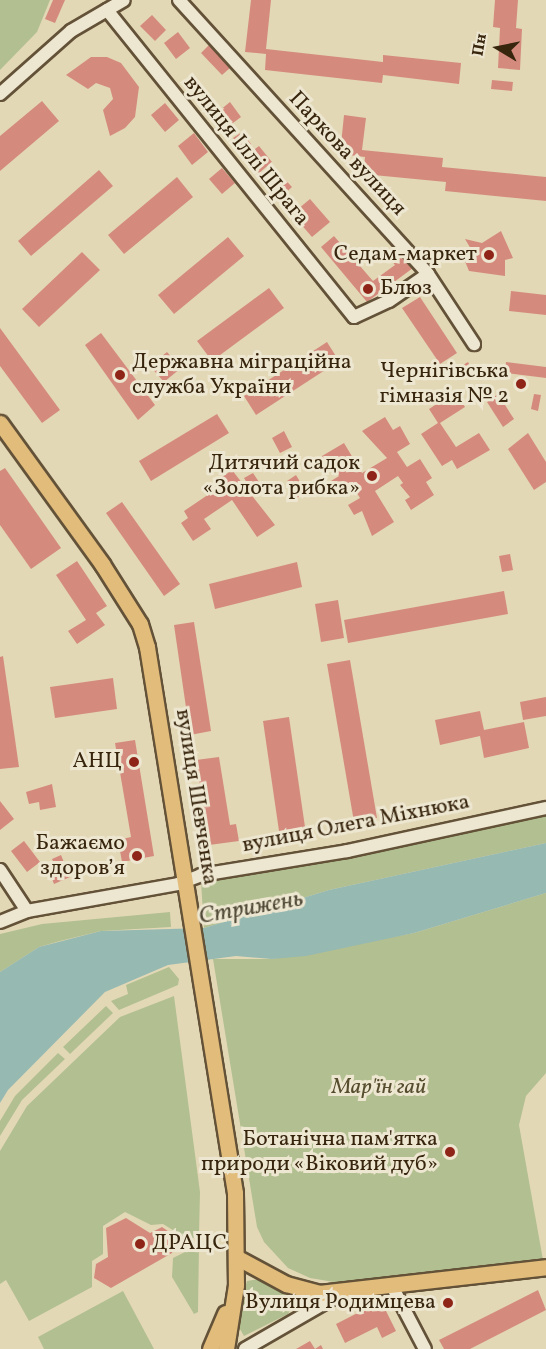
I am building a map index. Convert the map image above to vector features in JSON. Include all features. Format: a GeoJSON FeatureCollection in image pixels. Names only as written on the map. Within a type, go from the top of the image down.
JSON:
{"type":"FeatureCollection","features":[{"type":"Feature","properties":{"kind":"main road","name":"вулиця Шевченка"},"geometry":{"type":"LineString","coordinates":[[0,423],[102,564],[140,624],[156,695],[235,1193],[236,1257]]}},
{"type":"Feature","properties":{"kind":"main road"},"geometry":{"type":"LineString","coordinates":[[236,1257],[299,1289],[342,1293],[546,1267]]}},
{"type":"Feature","properties":{"kind":"main road"},"geometry":{"type":"LineString","coordinates":[[226,1349],[236,1285],[236,1257]]}},
{"type":"Feature","properties":{"kind":"main road"},"geometry":{"type":"LineString","coordinates":[[210,1349],[227,1306],[236,1257]]}},
{"type":"Feature","properties":{"kind":"main road"},"geometry":{"type":"LineString","coordinates":[[236,1285],[253,1272],[269,1275]]}},
{"type":"Feature","properties":{"kind":"street"},"geometry":{"type":"LineString","coordinates":[[0,94],[71,31],[124,0]]}},
{"type":"Feature","properties":{"kind":"street","name":"Паркова вулиця"},"geometry":{"type":"LineString","coordinates":[[179,0],[428,274],[474,345]]}},
{"type":"Feature","properties":{"kind":"street","name":"вулиця Іллі Шрага"},"geometry":{"type":"LineString","coordinates":[[107,10],[354,317],[389,301],[428,274]]}},
{"type":"Feature","properties":{"kind":"street","name":"вулиця Олега Міхнюка"},"geometry":{"type":"LineString","coordinates":[[0,922],[27,911],[546,808]]}},
{"type":"Feature","properties":{"kind":"street"},"geometry":{"type":"LineString","coordinates":[[0,870],[27,911]]}},
{"type":"Feature","properties":{"kind":"street"},"geometry":{"type":"LineString","coordinates":[[392,1286],[425,1349]]}},
{"type":"Feature","properties":{"kind":"street"},"geometry":{"type":"LineString","coordinates":[[245,1349],[342,1293]]}},
{"type":"Feature","properties":{"kind":"green space"},"geometry":{"type":"Polygon","coordinates":[[[0,0],[50,0],[37,32],[0,70],[0,0]]]}},
{"type":"Feature","properties":{"kind":"green space"},"geometry":{"type":"Polygon","coordinates":[[[546,814],[546,843],[329,890],[204,928],[201,882],[356,855],[546,814]]]}},
{"type":"Feature","properties":{"kind":"green space","name":"Мар'їн гай"},"geometry":{"type":"Polygon","coordinates":[[[546,893],[546,1073],[526,1096],[519,1125],[543,1260],[340,1283],[310,1278],[288,1268],[264,1242],[257,1227],[213,959],[272,959],[414,933],[546,893]]]}},
{"type":"Feature","properties":{"kind":"green space"},"geometry":{"type":"Polygon","coordinates":[[[170,912],[171,927],[101,931],[60,941],[39,947],[0,972],[0,934],[42,924],[170,912]]]}},
{"type":"Feature","properties":{"kind":"green space"},"geometry":{"type":"Polygon","coordinates":[[[169,967],[179,979],[178,985],[119,1010],[111,1001],[128,994],[126,985],[169,967]]]}},
{"type":"Feature","properties":{"kind":"green space"},"geometry":{"type":"Polygon","coordinates":[[[174,996],[200,1192],[199,1235],[189,1240],[163,1224],[151,1225],[125,1212],[103,1226],[103,1254],[92,1261],[92,1287],[29,1321],[6,1280],[0,1284],[0,1151],[27,1106],[120,1017],[174,996]]]}},
{"type":"Feature","properties":{"kind":"green space"},"geometry":{"type":"Polygon","coordinates":[[[106,1006],[113,1013],[70,1054],[63,1047],[106,1006]]]}},
{"type":"Feature","properties":{"kind":"green space"},"geometry":{"type":"Polygon","coordinates":[[[58,1053],[65,1059],[22,1100],[0,1136],[0,1121],[15,1096],[58,1053]]]}},
{"type":"Feature","properties":{"kind":"green space"},"geometry":{"type":"Polygon","coordinates":[[[199,1245],[198,1312],[194,1314],[172,1277],[173,1258],[199,1245]]]}},
{"type":"Feature","properties":{"kind":"green space"},"geometry":{"type":"Polygon","coordinates":[[[260,1279],[288,1296],[293,1305],[288,1314],[244,1336],[237,1324],[245,1288],[247,1281],[260,1279]]]}},
{"type":"Feature","properties":{"kind":"green space"},"geometry":{"type":"Polygon","coordinates":[[[123,1291],[154,1349],[44,1349],[38,1337],[123,1291]]]}},
{"type":"Feature","properties":{"kind":"water","name":"Стрижень"},"geometry":{"type":"Polygon","coordinates":[[[546,843],[546,893],[414,933],[306,956],[272,959],[236,956],[168,965],[105,992],[8,1090],[0,1103],[0,972],[39,947],[101,931],[204,928],[329,890],[546,843]]]}},
{"type":"Feature","properties":{"kind":"building"},"geometry":{"type":"Polygon","coordinates":[[[53,0],[65,0],[55,23],[45,19],[53,0]]]}},
{"type":"Feature","properties":{"kind":"building"},"geometry":{"type":"Polygon","coordinates":[[[251,0],[271,0],[266,49],[383,62],[383,55],[461,63],[459,84],[383,75],[382,83],[265,70],[266,54],[245,52],[251,0]]]}},
{"type":"Feature","properties":{"kind":"building"},"geometry":{"type":"Polygon","coordinates":[[[495,0],[518,0],[516,28],[522,29],[520,70],[498,68],[500,28],[493,27],[495,0]]]}},
{"type":"Feature","properties":{"kind":"building"},"geometry":{"type":"Polygon","coordinates":[[[152,15],[166,30],[155,41],[140,26],[152,15]]]}},
{"type":"Feature","properties":{"kind":"building"},"geometry":{"type":"Polygon","coordinates":[[[178,32],[190,48],[176,59],[164,43],[178,32]]]}},
{"type":"Feature","properties":{"kind":"building"},"geometry":{"type":"Polygon","coordinates":[[[209,45],[230,68],[222,75],[201,53],[209,45]]]}},
{"type":"Feature","properties":{"kind":"building"},"geometry":{"type":"Polygon","coordinates":[[[91,57],[107,57],[121,63],[139,87],[135,117],[125,128],[110,136],[103,110],[113,99],[110,88],[96,83],[88,89],[66,75],[91,57]]]}},
{"type":"Feature","properties":{"kind":"building"},"geometry":{"type":"Polygon","coordinates":[[[492,80],[513,82],[512,91],[491,89],[492,80]]]}},
{"type":"Feature","properties":{"kind":"building"},"geometry":{"type":"Polygon","coordinates":[[[42,101],[59,121],[0,171],[0,136],[42,101]]]}},
{"type":"Feature","properties":{"kind":"building"},"geometry":{"type":"Polygon","coordinates":[[[230,102],[241,117],[225,129],[214,115],[230,102]]]}},
{"type":"Feature","properties":{"kind":"building"},"geometry":{"type":"Polygon","coordinates":[[[165,103],[179,120],[165,132],[151,115],[165,103]]]}},
{"type":"Feature","properties":{"kind":"building"},"geometry":{"type":"Polygon","coordinates":[[[344,115],[366,118],[362,150],[443,158],[442,167],[546,177],[546,201],[445,191],[446,182],[363,174],[365,157],[340,154],[344,115]]]}},
{"type":"Feature","properties":{"kind":"building"},"geometry":{"type":"Polygon","coordinates":[[[242,132],[251,144],[243,150],[233,138],[242,132]]]}},
{"type":"Feature","properties":{"kind":"building"},"geometry":{"type":"Polygon","coordinates":[[[194,133],[208,152],[192,165],[178,146],[194,133]]]}},
{"type":"Feature","properties":{"kind":"building"},"geometry":{"type":"Polygon","coordinates":[[[259,146],[272,162],[259,173],[246,156],[259,146]]]}},
{"type":"Feature","properties":{"kind":"building"},"geometry":{"type":"Polygon","coordinates":[[[222,168],[235,183],[222,194],[209,179],[222,168]]]}},
{"type":"Feature","properties":{"kind":"building"},"geometry":{"type":"Polygon","coordinates":[[[99,170],[113,186],[31,256],[18,241],[99,170]]]}},
{"type":"Feature","properties":{"kind":"building"},"geometry":{"type":"Polygon","coordinates":[[[279,173],[292,187],[279,199],[266,186],[279,173]]]}},
{"type":"Feature","properties":{"kind":"building"},"geometry":{"type":"Polygon","coordinates":[[[177,177],[193,197],[124,254],[108,235],[177,177]]]}},
{"type":"Feature","properties":{"kind":"building"},"geometry":{"type":"Polygon","coordinates":[[[310,199],[330,222],[312,237],[292,214],[310,199]]]}},
{"type":"Feature","properties":{"kind":"building","name":"Седам-маркет"},"geometry":{"type":"Polygon","coordinates":[[[501,231],[513,258],[505,260],[505,276],[469,271],[464,259],[471,249],[465,239],[482,243],[501,231]]]}},
{"type":"Feature","properties":{"kind":"building"},"geometry":{"type":"Polygon","coordinates":[[[334,236],[373,281],[395,265],[388,256],[399,249],[413,268],[367,302],[321,247],[334,236]]]}},
{"type":"Feature","properties":{"kind":"building"},"geometry":{"type":"Polygon","coordinates":[[[228,237],[244,256],[174,314],[158,295],[228,237]]]}},
{"type":"Feature","properties":{"kind":"building"},"geometry":{"type":"Polygon","coordinates":[[[82,252],[100,270],[39,327],[22,309],[82,252]]]}},
{"type":"Feature","properties":{"kind":"building"},"geometry":{"type":"Polygon","coordinates":[[[269,288],[284,308],[212,361],[197,341],[269,288]]]}},
{"type":"Feature","properties":{"kind":"building"},"geometry":{"type":"Polygon","coordinates":[[[511,291],[546,295],[546,315],[509,311],[511,291]]]}},
{"type":"Feature","properties":{"kind":"building"},"geometry":{"type":"Polygon","coordinates":[[[420,297],[457,353],[440,364],[402,308],[420,297]]]}},
{"type":"Feature","properties":{"kind":"building"},"geometry":{"type":"Polygon","coordinates":[[[0,328],[60,410],[42,423],[0,366],[0,328]]]}},
{"type":"Feature","properties":{"kind":"building","name":"Державна міграційна служба України"},"geometry":{"type":"Polygon","coordinates":[[[101,333],[155,405],[138,420],[85,345],[101,333]]]}},
{"type":"Feature","properties":{"kind":"building"},"geometry":{"type":"Polygon","coordinates":[[[327,342],[339,361],[256,415],[244,396],[327,342]]]}},
{"type":"Feature","properties":{"kind":"building"},"geometry":{"type":"Polygon","coordinates":[[[167,352],[181,368],[164,382],[150,366],[167,352]]]}},
{"type":"Feature","properties":{"kind":"building"},"geometry":{"type":"Polygon","coordinates":[[[468,362],[471,368],[461,374],[458,368],[468,362]]]}},
{"type":"Feature","properties":{"kind":"building"},"geometry":{"type":"Polygon","coordinates":[[[506,362],[546,367],[546,378],[505,373],[506,362]]]}},
{"type":"Feature","properties":{"kind":"building"},"geometry":{"type":"Polygon","coordinates":[[[455,392],[465,407],[440,423],[456,447],[479,433],[490,450],[457,469],[452,460],[442,466],[421,434],[438,423],[429,409],[455,392]]]}},
{"type":"Feature","properties":{"kind":"building"},"geometry":{"type":"Polygon","coordinates":[[[498,394],[514,419],[503,427],[487,402],[498,394]]]}},
{"type":"Feature","properties":{"kind":"building"},"geometry":{"type":"Polygon","coordinates":[[[534,394],[541,395],[538,411],[531,409],[534,394]]]}},
{"type":"Feature","properties":{"kind":"building"},"geometry":{"type":"Polygon","coordinates":[[[217,414],[229,433],[151,481],[139,461],[217,414]]]}},
{"type":"Feature","properties":{"kind":"building"},"geometry":{"type":"Polygon","coordinates":[[[385,417],[393,430],[400,426],[410,444],[397,452],[407,467],[420,459],[432,478],[426,482],[434,495],[411,510],[405,500],[410,497],[400,485],[403,483],[398,476],[375,491],[394,522],[372,536],[362,511],[354,515],[348,505],[360,498],[350,482],[337,490],[331,481],[339,476],[322,456],[344,443],[362,473],[387,458],[362,431],[385,417]]]}},
{"type":"Feature","properties":{"kind":"building"},"geometry":{"type":"Polygon","coordinates":[[[284,431],[292,447],[280,453],[272,438],[284,431]]]}},
{"type":"Feature","properties":{"kind":"building"},"geometry":{"type":"Polygon","coordinates":[[[528,433],[546,462],[546,482],[534,490],[508,449],[528,433]]]}},
{"type":"Feature","properties":{"kind":"building"},"geometry":{"type":"Polygon","coordinates":[[[5,468],[61,548],[31,569],[0,525],[0,471],[5,468]]]}},
{"type":"Feature","properties":{"kind":"building"},"geometry":{"type":"Polygon","coordinates":[[[232,470],[275,525],[257,537],[232,500],[204,519],[211,529],[193,541],[181,523],[188,518],[184,511],[221,486],[217,481],[232,470]]]}},
{"type":"Feature","properties":{"kind":"building"},"geometry":{"type":"Polygon","coordinates":[[[253,473],[259,482],[250,488],[244,478],[253,473]]]}},
{"type":"Feature","properties":{"kind":"building"},"geometry":{"type":"Polygon","coordinates":[[[296,475],[306,492],[297,498],[287,481],[296,475]]]}},
{"type":"Feature","properties":{"kind":"building"},"geometry":{"type":"Polygon","coordinates":[[[122,502],[180,584],[164,596],[106,513],[122,502]]]}},
{"type":"Feature","properties":{"kind":"building"},"geometry":{"type":"Polygon","coordinates":[[[510,554],[513,570],[502,572],[499,556],[510,554]]]}},
{"type":"Feature","properties":{"kind":"building"},"geometry":{"type":"Polygon","coordinates":[[[77,561],[107,606],[96,613],[105,625],[77,644],[68,631],[86,620],[56,575],[77,561]]]}},
{"type":"Feature","properties":{"kind":"building"},"geometry":{"type":"Polygon","coordinates":[[[297,562],[302,587],[215,609],[209,584],[297,562]]]}},
{"type":"Feature","properties":{"kind":"building"},"geometry":{"type":"Polygon","coordinates":[[[504,591],[508,614],[348,643],[344,620],[504,591]]]}},
{"type":"Feature","properties":{"kind":"building"},"geometry":{"type":"Polygon","coordinates":[[[338,600],[344,638],[321,642],[315,604],[338,600]]]}},
{"type":"Feature","properties":{"kind":"building"},"geometry":{"type":"Polygon","coordinates":[[[194,622],[211,731],[190,735],[174,625],[194,622]]]}},
{"type":"Feature","properties":{"kind":"building"},"geometry":{"type":"Polygon","coordinates":[[[3,656],[19,767],[0,769],[0,657],[3,656]]]}},
{"type":"Feature","properties":{"kind":"building"},"geometry":{"type":"Polygon","coordinates":[[[350,660],[377,818],[354,822],[327,664],[350,660]]]}},
{"type":"Feature","properties":{"kind":"building"},"geometry":{"type":"Polygon","coordinates":[[[113,678],[117,709],[55,718],[50,687],[113,678]]]}},
{"type":"Feature","properties":{"kind":"building"},"geometry":{"type":"Polygon","coordinates":[[[546,697],[546,716],[523,720],[520,702],[546,697]]]}},
{"type":"Feature","properties":{"kind":"building"},"geometry":{"type":"Polygon","coordinates":[[[480,711],[484,730],[524,722],[529,748],[484,758],[480,736],[440,745],[435,720],[480,711]]]}},
{"type":"Feature","properties":{"kind":"building"},"geometry":{"type":"Polygon","coordinates":[[[289,717],[305,827],[279,831],[263,721],[289,717]]]}},
{"type":"Feature","properties":{"kind":"building"},"geometry":{"type":"Polygon","coordinates":[[[135,740],[154,856],[122,862],[118,840],[131,837],[115,743],[135,740]]]}},
{"type":"Feature","properties":{"kind":"building"},"geometry":{"type":"Polygon","coordinates":[[[219,757],[230,825],[236,824],[239,841],[209,845],[196,760],[219,757]]]}},
{"type":"Feature","properties":{"kind":"building"},"geometry":{"type":"Polygon","coordinates":[[[52,784],[56,807],[40,810],[39,802],[29,804],[26,792],[52,784]]]}},
{"type":"Feature","properties":{"kind":"building"},"geometry":{"type":"Polygon","coordinates":[[[0,801],[14,819],[0,830],[0,801]]]}},
{"type":"Feature","properties":{"kind":"building"},"geometry":{"type":"Polygon","coordinates":[[[24,841],[40,862],[27,872],[11,851],[24,841]]]}},
{"type":"Feature","properties":{"kind":"building"},"geometry":{"type":"Polygon","coordinates":[[[61,855],[70,877],[54,884],[48,869],[55,866],[52,859],[61,855]]]}},
{"type":"Feature","properties":{"kind":"building","name":"ДРАЦС"},"geometry":{"type":"Polygon","coordinates":[[[126,1218],[150,1233],[162,1227],[175,1236],[172,1253],[111,1288],[94,1278],[96,1264],[108,1257],[106,1228],[126,1218]]]}},
{"type":"Feature","properties":{"kind":"building"},"geometry":{"type":"Polygon","coordinates":[[[538,1290],[546,1310],[470,1349],[444,1349],[439,1340],[538,1290]]]}},
{"type":"Feature","properties":{"kind":"building"},"geometry":{"type":"Polygon","coordinates":[[[381,1301],[396,1331],[382,1338],[377,1327],[345,1343],[336,1324],[381,1301]]]}},
{"type":"Feature","properties":{"kind":"building"},"geometry":{"type":"Polygon","coordinates":[[[310,1341],[315,1349],[296,1349],[310,1341]]]}},
{"type":"Feature","properties":{"kind":"place","name":"Седам-маркет"},"geometry":{"type":"Point","coordinates":[489,255]}},
{"type":"Feature","properties":{"kind":"place","name":"Блюз"},"geometry":{"type":"Point","coordinates":[368,289]}},
{"type":"Feature","properties":{"kind":"place","name":"Державна міграційна служба України"},"geometry":{"type":"Point","coordinates":[120,375]}},
{"type":"Feature","properties":{"kind":"place","name":"Чернігівська гімназія № 2"},"geometry":{"type":"Point","coordinates":[521,384]}},
{"type":"Feature","properties":{"kind":"place","name":"Дитячий садок «Золота рибка»"},"geometry":{"type":"Point","coordinates":[372,476]}},
{"type":"Feature","properties":{"kind":"place","name":"АНЦ"},"geometry":{"type":"Point","coordinates":[134,762]}},
{"type":"Feature","properties":{"kind":"place","name":"Бажаємо здоров’я"},"geometry":{"type":"Point","coordinates":[137,856]}},
{"type":"Feature","properties":{"kind":"place","name":"Ботанічна пам'ятка природи «Віковий дуб»"},"geometry":{"type":"Point","coordinates":[450,1152]}},
{"type":"Feature","properties":{"kind":"place","name":"ДРАЦС"},"geometry":{"type":"Point","coordinates":[140,1244]}},
{"type":"Feature","properties":{"kind":"place","name":"Вулиця Родимцева"},"geometry":{"type":"Point","coordinates":[448,1303]}}]}
